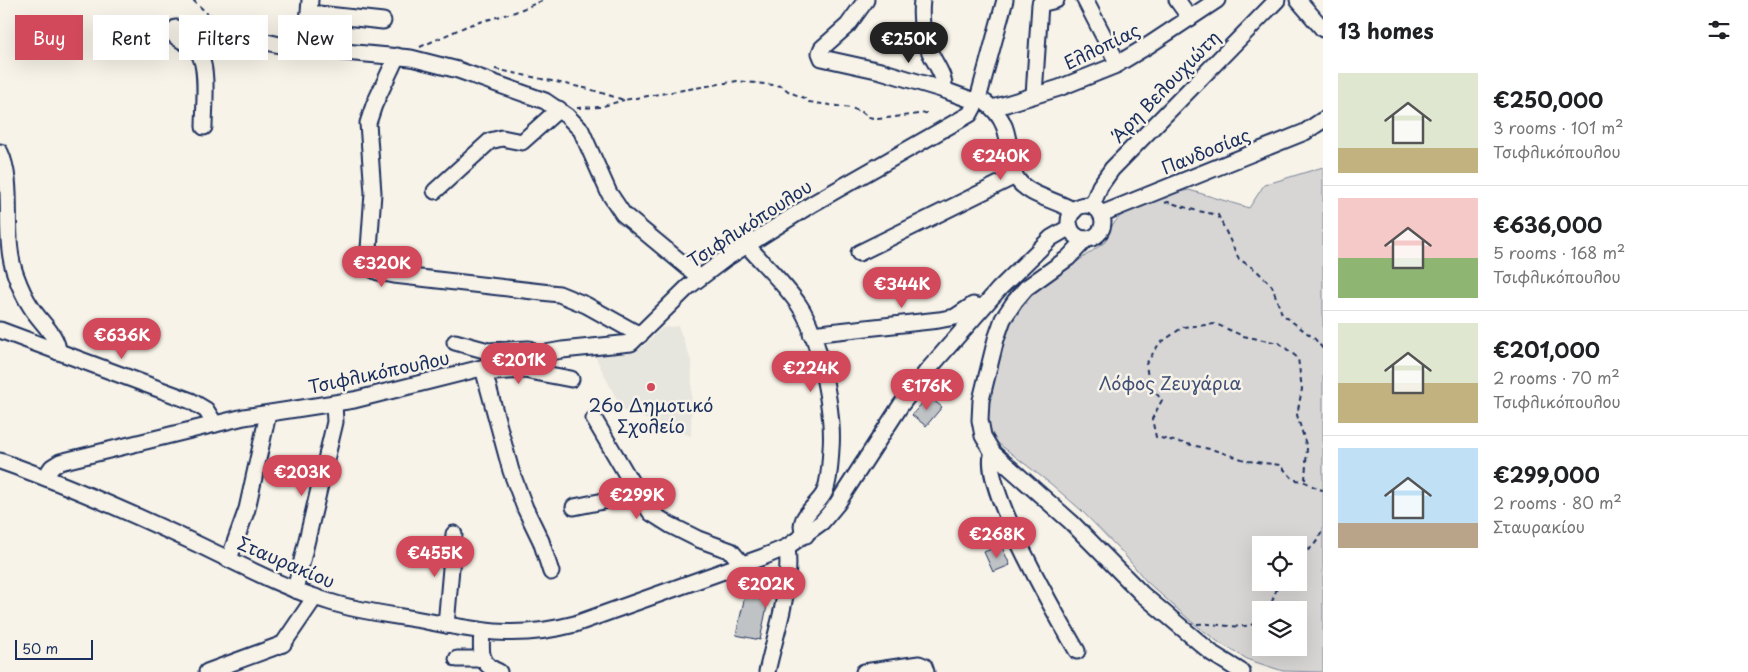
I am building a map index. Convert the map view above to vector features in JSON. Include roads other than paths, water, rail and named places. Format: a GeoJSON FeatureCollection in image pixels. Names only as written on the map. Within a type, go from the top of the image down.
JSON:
{"type":"FeatureCollection","features":[{"type":"Feature","properties":{"kind":"street"},"geometry":{"type":"LineString","coordinates":[[866,0],[848,25],[822,48],[820,54],[822,58],[882,72],[944,90],[993,108],[1001,117],[1006,130],[1015,176],[1026,188],[1074,211]]}},
{"type":"Feature","properties":{"kind":"street"},"geometry":{"type":"LineString","coordinates":[[922,0],[922,22],[926,43],[944,81],[944,90]]}},
{"type":"Feature","properties":{"kind":"street"},"geometry":{"type":"LineString","coordinates":[[978,101],[1005,0]]}},
{"type":"Feature","properties":{"kind":"street"},"geometry":{"type":"LineString","coordinates":[[1034,95],[1040,4],[1056,0]]}},
{"type":"Feature","properties":{"kind":"street"},"geometry":{"type":"LineString","coordinates":[[1085,0],[1118,64]]}},
{"type":"Feature","properties":{"kind":"street"},"geometry":{"type":"LineString","coordinates":[[1177,0],[1190,18]]}},
{"type":"Feature","properties":{"kind":"street","name":"Ελλοπίας"},"geometry":{"type":"LineString","coordinates":[[993,108],[1080,80],[1118,64],[1217,0]]}},
{"type":"Feature","properties":{"kind":"street","name":"Άρη Βελουχιώτη"},"geometry":{"type":"LineString","coordinates":[[1097,210],[1100,186],[1112,170],[1277,0]]}},
{"type":"Feature","properties":{"kind":"street"},"geometry":{"type":"LineString","coordinates":[[1298,0],[1323,29]]}},
{"type":"Feature","properties":{"kind":"street"},"geometry":{"type":"LineString","coordinates":[[310,6],[383,21]]}},
{"type":"Feature","properties":{"kind":"street"},"geometry":{"type":"LineString","coordinates":[[204,127],[201,58],[196,49],[177,38],[174,29],[179,27],[224,33],[278,45]]}},
{"type":"Feature","properties":{"kind":"street"},"geometry":{"type":"LineString","coordinates":[[352,52],[404,57],[476,75],[544,101],[559,109],[576,125],[585,137],[609,193],[618,207],[636,225],[699,277]]}},
{"type":"Feature","properties":{"kind":"street"},"geometry":{"type":"LineString","coordinates":[[404,57],[374,105],[368,123],[373,194],[368,263],[370,268],[378,272],[394,275],[559,294],[586,305],[640,335]]}},
{"type":"Feature","properties":{"kind":"street","name":"Τσιφλικόπουλου"},"geometry":{"type":"LineString","coordinates":[[45,478],[52,467],[60,462],[214,424],[334,404],[562,350],[631,343],[699,277],[746,244],[965,118],[970,114],[978,101]]}},
{"type":"Feature","properties":{"kind":"street"},"geometry":{"type":"LineString","coordinates":[[435,190],[490,141],[502,138],[522,142],[559,109]]}},
{"type":"Feature","properties":{"kind":"street","name":"Πανδοσίας"},"geometry":{"type":"LineString","coordinates":[[1097,210],[1305,132],[1323,120]]}},
{"type":"Feature","properties":{"kind":"street"},"geometry":{"type":"LineString","coordinates":[[0,152],[6,165],[7,217],[12,264],[30,306],[56,342],[58,352]]}},
{"type":"Feature","properties":{"kind":"street"},"geometry":{"type":"LineString","coordinates":[[858,253],[1015,176]]}},
{"type":"Feature","properties":{"kind":"street"},"geometry":{"type":"LineString","coordinates":[[1086,240],[1077,237],[1070,227],[1070,218],[1074,211],[1084,206],[1097,210],[1103,223],[1101,231],[1094,238],[1086,240],[1068,258],[1026,288],[1015,301],[1000,325],[988,368],[980,414],[983,436],[993,453],[1071,522],[1142,594],[1184,631],[1231,667],[1242,672]]}},
{"type":"Feature","properties":{"kind":"street"},"geometry":{"type":"LineString","coordinates":[[594,419],[650,511],[662,521],[698,539],[731,551],[743,565],[787,547],[806,535],[831,512],[916,385],[982,307],[1051,238],[1070,227]]}},
{"type":"Feature","properties":{"kind":"street"},"geometry":{"type":"LineString","coordinates":[[746,244],[799,305],[811,334],[824,381],[832,447],[826,489],[821,499],[802,523],[802,528],[806,535]]}},
{"type":"Feature","properties":{"kind":"street"},"geometry":{"type":"LineString","coordinates":[[811,334],[939,320],[955,316],[973,305],[982,307]]}},
{"type":"Feature","properties":{"kind":"street"},"geometry":{"type":"LineString","coordinates":[[0,330],[199,405],[209,413],[214,424]]}},
{"type":"Feature","properties":{"kind":"street"},"geometry":{"type":"LineString","coordinates":[[455,342],[488,351],[550,348],[562,350]]}},
{"type":"Feature","properties":{"kind":"street"},"geometry":{"type":"LineString","coordinates":[[483,368],[489,372],[524,370],[572,379]]}},
{"type":"Feature","properties":{"kind":"street"},"geometry":{"type":"LineString","coordinates":[[483,368],[511,471],[524,508],[541,541],[552,572]]}},
{"type":"Feature","properties":{"kind":"street"},"geometry":{"type":"LineString","coordinates":[[294,590],[335,422],[334,404]]}},
{"type":"Feature","properties":{"kind":"street"},"geometry":{"type":"LineString","coordinates":[[229,559],[246,509],[268,414]]}},
{"type":"Feature","properties":{"kind":"street"},"geometry":{"type":"LineString","coordinates":[[993,453],[991,461],[993,476],[1008,518],[1041,588],[1078,651]]}},
{"type":"Feature","properties":{"kind":"street","name":"Σταυρακίου"},"geometry":{"type":"LineString","coordinates":[[0,461],[45,478],[169,531],[294,590],[349,607],[482,631],[524,634],[562,628],[743,565]]}},
{"type":"Feature","properties":{"kind":"street"},"geometry":{"type":"LineString","coordinates":[[574,507],[638,494]]}},
{"type":"Feature","properties":{"kind":"street"},"geometry":{"type":"LineString","coordinates":[[446,625],[454,534]]}},
{"type":"Feature","properties":{"kind":"street"},"geometry":{"type":"LineString","coordinates":[[767,672],[787,583],[787,547]]}},
{"type":"Feature","properties":{"kind":"street"},"geometry":{"type":"LineString","coordinates":[[207,672],[283,644],[315,597]]}},
{"type":"Feature","properties":{"kind":"street"},"geometry":{"type":"LineString","coordinates":[[482,631],[483,659],[487,667],[498,672]]}},
{"type":"Feature","properties":{"kind":"street"},"geometry":{"type":"LineString","coordinates":[[457,659],[483,659]]}},
{"type":"Feature","properties":{"kind":"street"},"geometry":{"type":"LineString","coordinates":[[864,672],[919,664],[926,668],[926,672]]}},
{"type":"Feature","properties":{"kind":"place","name":"26ο Δημοτικό Σχολείο"},"geometry":{"type":"Point","coordinates":[651,387]}},
{"type":"Feature","properties":{"kind":"park label","name":"Λόφος Ζευγάρια"},"geometry":{"type":"Point","coordinates":[1170,384]}}]}
